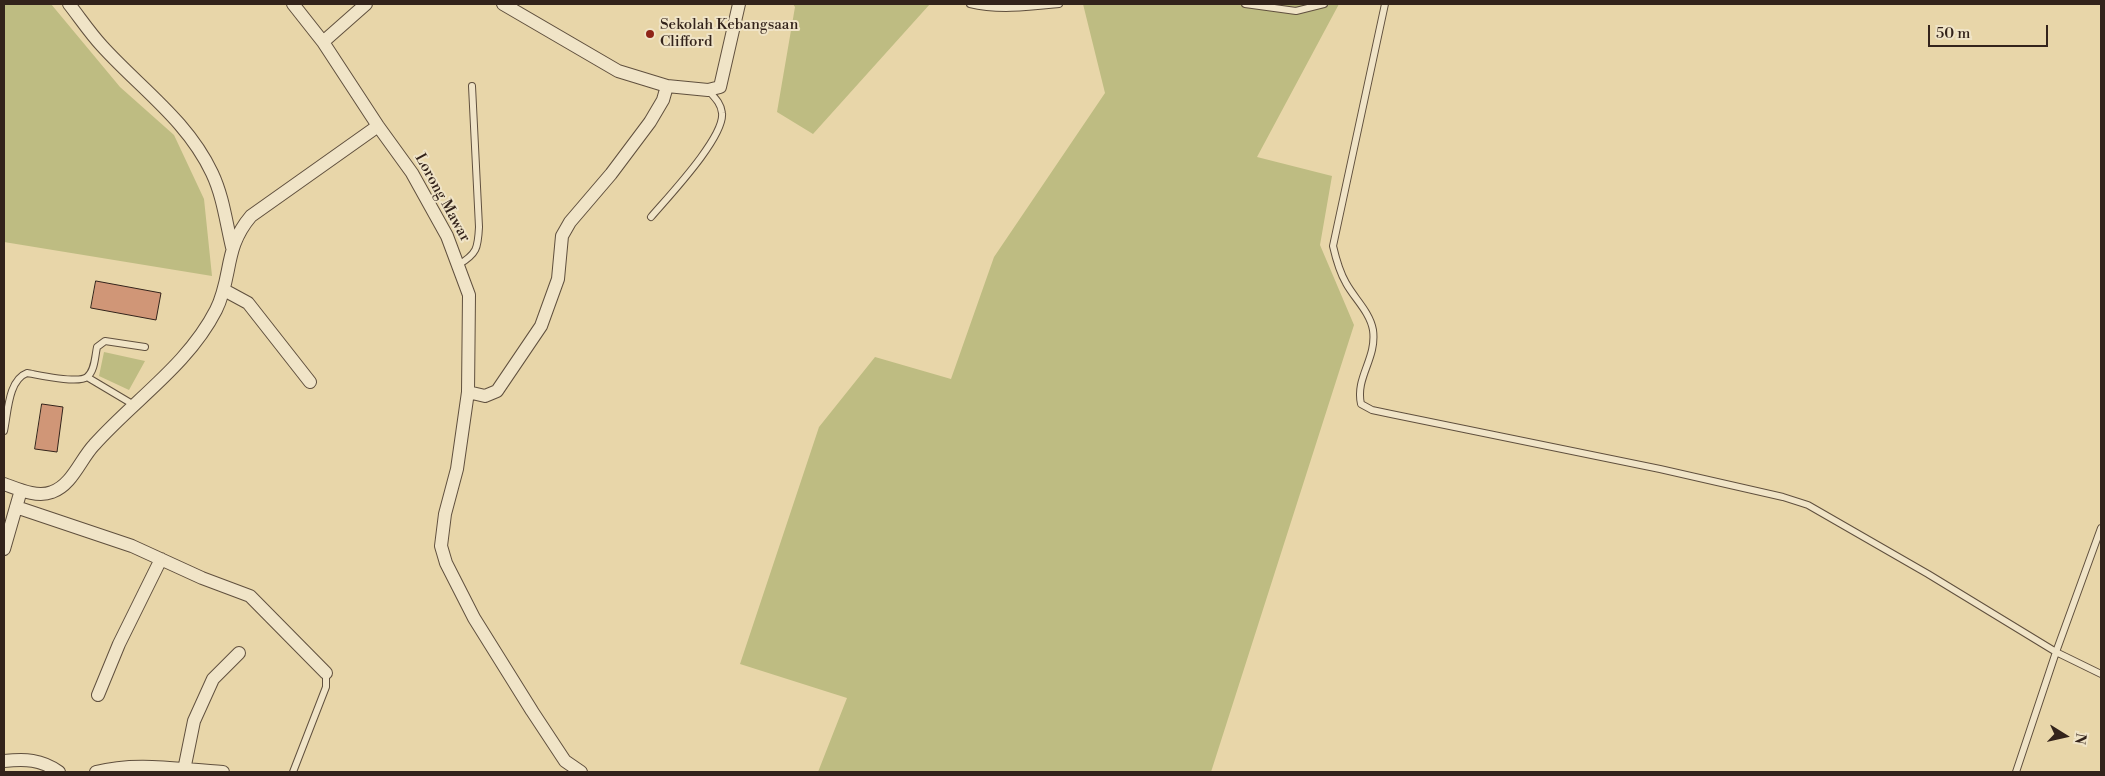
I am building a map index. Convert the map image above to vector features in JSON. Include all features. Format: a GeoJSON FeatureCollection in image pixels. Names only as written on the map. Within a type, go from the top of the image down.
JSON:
{"type":"FeatureCollection","features":[{"type":"Feature","properties":{"kind":"street"},"geometry":{"type":"LineString","coordinates":[[69,4],[102,46],[168,110],[197,145],[213,174],[222,200],[232,247]]}},
{"type":"Feature","properties":{"kind":"street","name":"Lorong Mawar"},"geometry":{"type":"LineString","coordinates":[[292,4],[323,42],[378,126],[412,173],[448,236],[469,295],[468,392],[457,469],[445,514],[441,546],[446,563],[474,618],[565,761],[581,772]]}},
{"type":"Feature","properties":{"kind":"street"},"geometry":{"type":"LineString","coordinates":[[323,42],[366,4]]}},
{"type":"Feature","properties":{"kind":"street"},"geometry":{"type":"LineString","coordinates":[[503,4],[618,71],[667,86],[708,90],[720,87],[739,4]]}},
{"type":"Feature","properties":{"kind":"street"},"geometry":{"type":"LineString","coordinates":[[468,392],[486,396],[497,391],[541,326],[558,279],[562,236],[570,222],[611,174],[650,122],[663,100],[667,86]]}},
{"type":"Feature","properties":{"kind":"street"},"geometry":{"type":"LineString","coordinates":[[4,484],[36,494],[51,493],[63,486],[93,445],[195,343],[216,311],[224,290],[232,247],[239,231],[251,216],[378,126]]}},
{"type":"Feature","properties":{"kind":"street"},"geometry":{"type":"LineString","coordinates":[[224,290],[248,303],[310,382]]}},
{"type":"Feature","properties":{"kind":"street"},"geometry":{"type":"LineString","coordinates":[[4,549],[21,490]]}},
{"type":"Feature","properties":{"kind":"street"},"geometry":{"type":"LineString","coordinates":[[16,508],[132,546],[161,560],[250,596],[326,673]]}},
{"type":"Feature","properties":{"kind":"street"},"geometry":{"type":"LineString","coordinates":[[98,695],[119,644],[161,560]]}},
{"type":"Feature","properties":{"kind":"street"},"geometry":{"type":"LineString","coordinates":[[184,770],[194,721],[213,679],[239,653]]}},
{"type":"Feature","properties":{"kind":"street"},"geometry":{"type":"LineString","coordinates":[[4,761],[34,760],[47,764],[59,772]]}},
{"type":"Feature","properties":{"kind":"street"},"geometry":{"type":"LineString","coordinates":[[96,772],[114,768],[223,772]]}},
{"type":"Feature","properties":{"kind":"lane"},"geometry":{"type":"LineString","coordinates":[[970,4],[1023,7],[1059,4]]}},
{"type":"Feature","properties":{"kind":"lane"},"geometry":{"type":"LineString","coordinates":[[1245,4],[1296,10],[1324,4]]}},
{"type":"Feature","properties":{"kind":"lane"},"geometry":{"type":"LineString","coordinates":[[1385,4],[1333,246],[1336,263],[1346,283],[1364,308],[1373,328],[1372,356],[1358,392],[1361,404],[1372,410],[1660,469],[1783,497],[1808,505],[1928,574],[2056,652],[2101,674]]}},
{"type":"Feature","properties":{"kind":"lane"},"geometry":{"type":"LineString","coordinates":[[458,265],[472,257],[478,244],[479,227],[472,86]]}},
{"type":"Feature","properties":{"kind":"lane"},"geometry":{"type":"LineString","coordinates":[[651,217],[709,146],[720,127],[723,113],[719,102],[708,90]]}},
{"type":"Feature","properties":{"kind":"lane"},"geometry":{"type":"LineString","coordinates":[[4,431],[14,385],[20,375],[27,373],[78,380],[87,377],[92,370],[97,347],[105,342],[146,347]]}},
{"type":"Feature","properties":{"kind":"lane"},"geometry":{"type":"LineString","coordinates":[[87,377],[134,405]]}},
{"type":"Feature","properties":{"kind":"lane"},"geometry":{"type":"LineString","coordinates":[[2016,772],[2056,652],[2101,528]]}},
{"type":"Feature","properties":{"kind":"lane"},"geometry":{"type":"LineString","coordinates":[[293,772],[326,688],[326,673]]}},
{"type":"Feature","properties":{"kind":"shaded area"},"geometry":{"type":"Polygon","coordinates":[[[4,4],[51,4],[120,87],[174,135],[204,199],[212,276],[4,242],[4,4]]]}},
{"type":"Feature","properties":{"kind":"shaded area"},"geometry":{"type":"Polygon","coordinates":[[[793,4],[930,4],[813,134],[777,112],[795,7],[793,4]]]}},
{"type":"Feature","properties":{"kind":"shaded area"},"geometry":{"type":"Polygon","coordinates":[[[1083,4],[1339,4],[1257,157],[1332,176],[1320,245],[1354,325],[1211,772],[818,772],[847,698],[740,664],[819,427],[875,357],[951,379],[994,257],[1105,93],[1083,4]]]}},
{"type":"Feature","properties":{"kind":"shaded area"},"geometry":{"type":"Polygon","coordinates":[[[104,352],[145,361],[129,390],[99,376],[104,352]]]}},
{"type":"Feature","properties":{"kind":"building"},"geometry":{"type":"Polygon","coordinates":[[[96,281],[161,293],[156,320],[91,308],[96,281]]]}},
{"type":"Feature","properties":{"kind":"building"},"geometry":{"type":"Polygon","coordinates":[[[42,404],[63,407],[57,452],[35,449],[42,404]]]}},
{"type":"Feature","properties":{"kind":"place","name":"Sekolah Kebangsaan Clifford"},"geometry":{"type":"Point","coordinates":[650,34]}}]}
